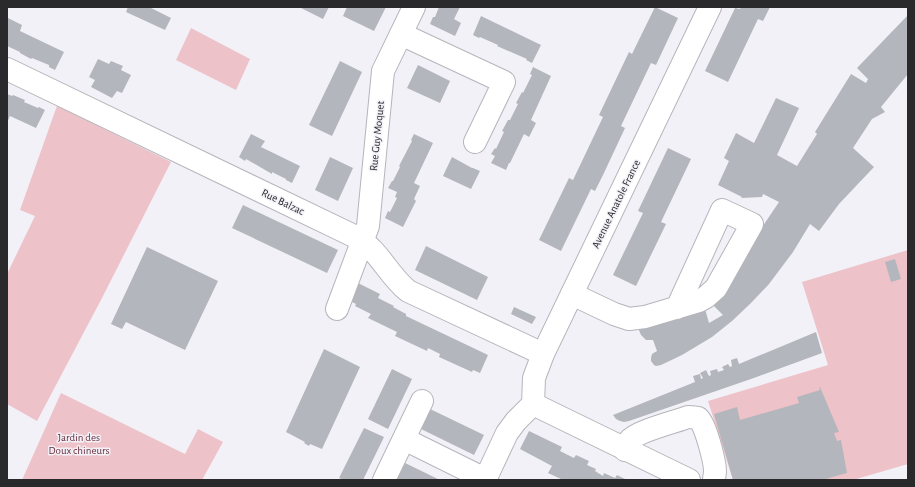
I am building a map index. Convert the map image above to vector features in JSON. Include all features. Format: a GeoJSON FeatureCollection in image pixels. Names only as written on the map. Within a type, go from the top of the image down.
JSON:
{"type":"FeatureCollection","features":[{"type":"Feature","properties":{"kind":"street","name":"Rue Guy Moquet"},"geometry":{"type":"LineString","coordinates":[[337,309],[368,226],[384,71],[414,7]]}},
{"type":"Feature","properties":{"kind":"street","name":"Avenue Anatole France"},"geometry":{"type":"LineString","coordinates":[[533,404],[534,378],[543,354],[710,7]]}},
{"type":"Feature","properties":{"kind":"street"},"geometry":{"type":"LineString","coordinates":[[401,34],[504,82],[475,142]]}},
{"type":"Feature","properties":{"kind":"street","name":"Rue Balzac"},"geometry":{"type":"LineString","coordinates":[[7,69],[362,241],[372,249],[408,291],[543,354]]}},
{"type":"Feature","properties":{"kind":"street"},"geometry":{"type":"LineString","coordinates":[[572,294],[614,314],[629,319],[645,317],[677,308]]}},
{"type":"Feature","properties":{"kind":"street"},"geometry":{"type":"LineString","coordinates":[[384,480],[422,401]]}},
{"type":"Feature","properties":{"kind":"street"},"geometry":{"type":"LineString","coordinates":[[404,439],[485,480],[507,433],[516,421],[533,404],[625,450],[655,473],[689,480]]}},
{"type":"Feature","properties":{"kind":"street"},"geometry":{"type":"LineString","coordinates":[[625,450],[629,441],[644,432],[688,417],[698,418],[704,426],[714,457],[714,480]]}},
{"type":"Feature","properties":{"kind":"green space"},"geometry":{"type":"Polygon","coordinates":[[[191,28],[250,59],[236,90],[176,60],[191,28]]]}},
{"type":"Feature","properties":{"kind":"green space"},"geometry":{"type":"Polygon","coordinates":[[[58,103],[70,112],[171,162],[102,298],[37,421],[7,404],[7,274],[35,216],[20,210],[58,103]]]}},
{"type":"Feature","properties":{"kind":"green space"},"geometry":{"type":"Polygon","coordinates":[[[908,250],[908,464],[853,480],[733,480],[708,401],[828,365],[802,282],[908,250]]]}},
{"type":"Feature","properties":{"kind":"green space","name":"Jardin des Doux chineurs"},"geometry":{"type":"Polygon","coordinates":[[[61,393],[185,454],[198,429],[223,442],[202,480],[22,480],[61,393]]]}},
{"type":"Feature","properties":{"kind":"building"},"geometry":{"type":"Polygon","coordinates":[[[128,7],[149,7],[171,18],[165,30],[126,12],[128,7]]]}},
{"type":"Feature","properties":{"kind":"building"},"geometry":{"type":"Polygon","coordinates":[[[299,7],[329,7],[323,19],[299,7]]]}},
{"type":"Feature","properties":{"kind":"building"},"geometry":{"type":"Polygon","coordinates":[[[347,7],[386,7],[374,31],[343,16],[347,7]]]}},
{"type":"Feature","properties":{"kind":"building"},"geometry":{"type":"Polygon","coordinates":[[[439,7],[460,7],[454,19],[461,23],[455,36],[430,24],[439,7]]]}},
{"type":"Feature","properties":{"kind":"building"},"geometry":{"type":"Polygon","coordinates":[[[655,7],[678,18],[656,65],[651,63],[621,126],[625,128],[603,175],[595,191],[591,189],[561,251],[539,240],[569,178],[573,180],[603,117],[599,115],[629,52],[632,54],[655,7]]]}},
{"type":"Feature","properties":{"kind":"building"},"geometry":{"type":"Polygon","coordinates":[[[741,7],[770,7],[763,21],[758,19],[728,82],[705,71],[735,8],[740,9],[741,7]]]}},
{"type":"Feature","properties":{"kind":"building"},"geometry":{"type":"Polygon","coordinates":[[[908,15],[908,74],[881,107],[885,112],[872,119],[853,148],[874,167],[839,204],[819,231],[810,224],[793,252],[769,284],[732,321],[712,337],[682,355],[661,365],[654,365],[651,358],[652,354],[657,351],[653,340],[646,340],[641,335],[638,328],[705,309],[709,323],[723,315],[711,303],[779,202],[763,194],[762,197],[741,198],[742,197],[718,185],[729,161],[724,158],[736,133],[754,143],[776,98],[799,108],[777,155],[797,166],[817,134],[815,132],[851,74],[866,83],[868,79],[857,68],[908,15]]]}},
{"type":"Feature","properties":{"kind":"building"},"geometry":{"type":"Polygon","coordinates":[[[481,16],[541,45],[532,63],[526,60],[527,59],[497,46],[498,45],[473,35],[481,16]]]}},
{"type":"Feature","properties":{"kind":"building"},"geometry":{"type":"Polygon","coordinates":[[[8,18],[22,25],[20,31],[64,52],[55,70],[49,67],[49,65],[32,58],[31,59],[7,46],[8,18]]]}},
{"type":"Feature","properties":{"kind":"building"},"geometry":{"type":"Polygon","coordinates":[[[98,59],[109,64],[111,61],[123,66],[121,70],[131,75],[122,93],[117,91],[112,98],[91,87],[95,80],[89,77],[98,59]]]}},
{"type":"Feature","properties":{"kind":"building"},"geometry":{"type":"Polygon","coordinates":[[[340,61],[362,72],[332,136],[309,125],[340,61]]]}},
{"type":"Feature","properties":{"kind":"building"},"geometry":{"type":"Polygon","coordinates":[[[418,65],[450,81],[440,103],[407,88],[418,65]]]}},
{"type":"Feature","properties":{"kind":"building"},"geometry":{"type":"Polygon","coordinates":[[[533,67],[551,76],[531,120],[536,123],[529,137],[524,134],[506,170],[491,163],[495,156],[491,154],[495,148],[496,149],[504,132],[502,131],[508,120],[510,120],[518,104],[516,103],[532,75],[530,74],[533,67]]]}},
{"type":"Feature","properties":{"kind":"building"},"geometry":{"type":"Polygon","coordinates":[[[7,94],[25,100],[24,102],[45,110],[36,128],[10,116],[7,123],[7,94]]]}},
{"type":"Feature","properties":{"kind":"building"},"geometry":{"type":"Polygon","coordinates":[[[251,134],[265,141],[261,147],[300,166],[292,183],[272,172],[272,174],[246,159],[245,161],[239,157],[251,134]]]}},
{"type":"Feature","properties":{"kind":"building"},"geometry":{"type":"Polygon","coordinates":[[[414,134],[433,143],[414,183],[420,186],[414,199],[416,201],[403,227],[385,218],[388,211],[390,212],[397,198],[395,197],[397,192],[388,188],[400,167],[399,166],[414,134]]]}},
{"type":"Feature","properties":{"kind":"building"},"geometry":{"type":"Polygon","coordinates":[[[668,148],[691,159],[661,222],[666,224],[636,286],[613,275],[643,213],[638,211],[668,148]]]}},
{"type":"Feature","properties":{"kind":"building"},"geometry":{"type":"Polygon","coordinates":[[[330,157],[353,168],[338,201],[315,190],[330,157]]]}},
{"type":"Feature","properties":{"kind":"building"},"geometry":{"type":"Polygon","coordinates":[[[452,157],[480,171],[471,189],[443,176],[452,157]]]}},
{"type":"Feature","properties":{"kind":"building"},"geometry":{"type":"Polygon","coordinates":[[[243,205],[338,250],[327,273],[232,228],[243,205]]]}},
{"type":"Feature","properties":{"kind":"building"},"geometry":{"type":"Polygon","coordinates":[[[426,246],[488,277],[477,300],[415,270],[426,246]]]}},
{"type":"Feature","properties":{"kind":"building"},"geometry":{"type":"Polygon","coordinates":[[[147,247],[218,281],[185,350],[126,322],[122,329],[111,324],[147,247]]]}},
{"type":"Feature","properties":{"kind":"building"},"geometry":{"type":"Polygon","coordinates":[[[895,259],[901,279],[891,282],[885,262],[895,259]]]}},
{"type":"Feature","properties":{"kind":"building"},"geometry":{"type":"Polygon","coordinates":[[[354,281],[380,294],[378,298],[394,306],[393,307],[406,314],[406,316],[488,355],[480,373],[473,370],[472,372],[439,357],[440,354],[428,348],[427,351],[395,336],[397,332],[368,318],[371,314],[355,306],[356,304],[348,300],[354,281]]]}},
{"type":"Feature","properties":{"kind":"building"},"geometry":{"type":"Polygon","coordinates":[[[514,307],[536,317],[532,324],[511,314],[514,307]]]}},
{"type":"Feature","properties":{"kind":"building"},"geometry":{"type":"Polygon","coordinates":[[[816,332],[822,353],[629,421],[620,421],[613,415],[695,382],[693,376],[700,374],[701,379],[703,378],[700,373],[706,370],[709,376],[711,375],[710,371],[717,369],[718,372],[724,370],[722,367],[728,364],[730,367],[732,366],[731,360],[737,358],[739,364],[816,332]]]}},
{"type":"Feature","properties":{"kind":"building"},"geometry":{"type":"Polygon","coordinates":[[[324,349],[360,367],[322,449],[310,444],[309,446],[304,443],[305,442],[286,432],[324,349]]]}},
{"type":"Feature","properties":{"kind":"building"},"geometry":{"type":"Polygon","coordinates":[[[392,369],[412,379],[388,429],[368,419],[392,369]]]}},
{"type":"Feature","properties":{"kind":"building"},"geometry":{"type":"Polygon","coordinates":[[[819,387],[839,432],[834,433],[837,441],[841,440],[847,473],[822,480],[733,480],[714,414],[737,407],[740,420],[799,403],[797,397],[820,390],[819,387]]]}},
{"type":"Feature","properties":{"kind":"building"},"geometry":{"type":"Polygon","coordinates":[[[428,408],[484,435],[474,455],[419,428],[428,408]]]}},
{"type":"Feature","properties":{"kind":"building"},"geometry":{"type":"Polygon","coordinates":[[[364,428],[384,437],[363,480],[344,480],[339,478],[364,428]]]}},
{"type":"Feature","properties":{"kind":"building"},"geometry":{"type":"Polygon","coordinates":[[[529,431],[562,447],[560,451],[574,458],[576,455],[589,461],[587,465],[596,469],[595,471],[603,476],[604,473],[615,478],[617,475],[627,480],[563,480],[548,473],[552,466],[520,449],[529,431]]]}},
{"type":"Feature","properties":{"kind":"building"},"geometry":{"type":"Polygon","coordinates":[[[403,462],[440,480],[394,480],[403,462]]]}}]}
